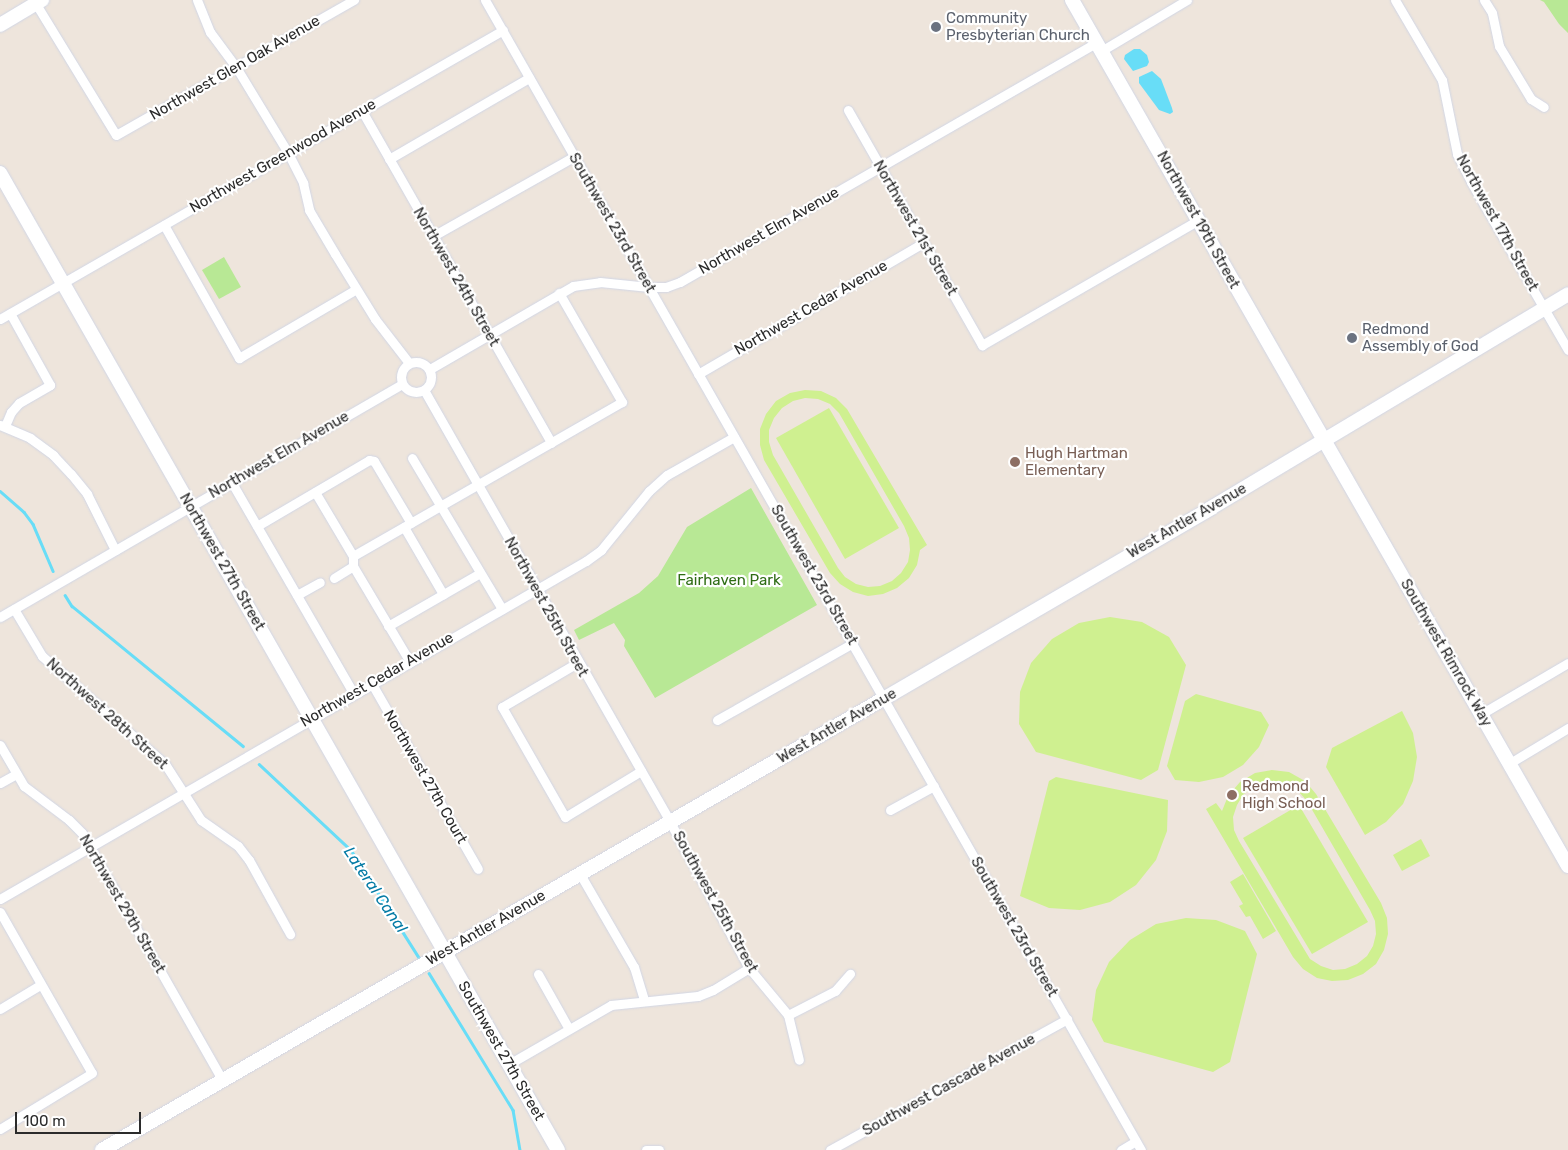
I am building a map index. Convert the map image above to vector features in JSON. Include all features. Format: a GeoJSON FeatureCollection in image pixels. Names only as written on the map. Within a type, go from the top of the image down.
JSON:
{"type":"FeatureCollection","features":[{"type":"Feature","properties":{"kind":"street"},"geometry":{"type":"LineString","coordinates":[[197,0],[210,32],[236,67],[288,153],[303,183],[309,210],[355,290],[409,363]]}},
{"type":"Feature","properties":{"kind":"street","name":"Northwest Glen Oak Avenue"},"geometry":{"type":"LineString","coordinates":[[39,2],[116,136],[354,0]]}},
{"type":"Feature","properties":{"kind":"street","name":"Southwest 23rd Street"},"geometry":{"type":"LineString","coordinates":[[485,0],[573,157],[885,698],[1141,1150]]}},
{"type":"Feature","properties":{"kind":"street","name":"Northwest 19th Street"},"geometry":{"type":"LineString","coordinates":[[1072,0],[1323,441]]}},
{"type":"Feature","properties":{"kind":"street","name":"Northwest Elm Avenue"},"geometry":{"type":"LineString","coordinates":[[430,369],[559,293],[586,282],[666,287],[680,282],[880,168],[1188,0]]}},
{"type":"Feature","properties":{"kind":"street","name":"Northwest 17th Street"},"geometry":{"type":"LineString","coordinates":[[1395,0],[1442,80],[1460,161],[1568,350]]}},
{"type":"Feature","properties":{"kind":"street"},"geometry":{"type":"LineString","coordinates":[[1484,0],[1492,13],[1500,46],[1531,99],[1544,107]]}},
{"type":"Feature","properties":{"kind":"street"},"geometry":{"type":"LineString","coordinates":[[0,25],[39,2]]}},
{"type":"Feature","properties":{"kind":"street","name":"Northwest Greenwood Avenue"},"geometry":{"type":"LineString","coordinates":[[0,319],[503,30]]}},
{"type":"Feature","properties":{"kind":"street"},"geometry":{"type":"LineString","coordinates":[[389,159],[530,78]]}},
{"type":"Feature","properties":{"kind":"street","name":"Northwest 21st Street"},"geometry":{"type":"LineString","coordinates":[[848,110],[982,345],[1197,221]]}},
{"type":"Feature","properties":{"kind":"street","name":"Northwest 24th Street"},"geometry":{"type":"LineString","coordinates":[[362,111],[550,443]]}},
{"type":"Feature","properties":{"kind":"street"},"geometry":{"type":"LineString","coordinates":[[433,236],[573,157]]}},
{"type":"Feature","properties":{"kind":"street","name":"Northwest 27th Street"},"geometry":{"type":"LineString","coordinates":[[0,173],[445,952]]}},
{"type":"Feature","properties":{"kind":"street"},"geometry":{"type":"LineString","coordinates":[[164,225],[239,358],[355,290]]}},
{"type":"Feature","properties":{"kind":"street","name":"Northwest Cedar Avenue"},"geometry":{"type":"LineString","coordinates":[[698,374],[923,243]]}},
{"type":"Feature","properties":{"kind":"street"},"geometry":{"type":"LineString","coordinates":[[352,556],[622,402],[559,293]]}},
{"type":"Feature","properties":{"kind":"street","name":"West Antler Avenue"},"geometry":{"type":"LineString","coordinates":[[102,1150],[885,698],[1323,441],[1568,294]]}},
{"type":"Feature","properties":{"kind":"street"},"geometry":{"type":"LineString","coordinates":[[10,313],[50,385],[19,403],[3,426],[30,438],[53,455],[71,474],[87,494],[115,550]]}},
{"type":"Feature","properties":{"kind":"street"},"geometry":{"type":"LineString","coordinates":[[409,363],[423,363],[430,369],[432,378],[424,390],[410,391],[402,384],[401,375],[409,363]]}},
{"type":"Feature","properties":{"kind":"street","name":"Northwest Elm Avenue"},"geometry":{"type":"LineString","coordinates":[[0,617],[402,384]]}},
{"type":"Feature","properties":{"kind":"street","name":"Northwest 25th Street"},"geometry":{"type":"LineString","coordinates":[[424,390],[577,663],[670,822]]}},
{"type":"Feature","properties":{"kind":"street","name":"Northwest Cedar Avenue"},"geometry":{"type":"LineString","coordinates":[[0,899],[601,550],[649,491],[667,475],[734,437]]}},
{"type":"Feature","properties":{"kind":"street","name":"Southwest Rimrock Way"},"geometry":{"type":"LineString","coordinates":[[1323,441],[1510,762],[1568,866]]}},
{"type":"Feature","properties":{"kind":"street"},"geometry":{"type":"LineString","coordinates":[[412,458],[502,609]]}},
{"type":"Feature","properties":{"kind":"street"},"geometry":{"type":"LineString","coordinates":[[256,526],[369,460],[374,461],[443,594]]}},
{"type":"Feature","properties":{"kind":"street"},"geometry":{"type":"LineString","coordinates":[[232,483],[354,694]]}},
{"type":"Feature","properties":{"kind":"street"},"geometry":{"type":"LineString","coordinates":[[315,492],[352,556],[353,566],[410,662]]}},
{"type":"Feature","properties":{"kind":"street"},"geometry":{"type":"LineString","coordinates":[[334,578],[353,566]]}},
{"type":"Feature","properties":{"kind":"street"},"geometry":{"type":"LineString","coordinates":[[388,626],[480,573]]}},
{"type":"Feature","properties":{"kind":"street"},"geometry":{"type":"LineString","coordinates":[[297,595],[320,582]]}},
{"type":"Feature","properties":{"kind":"street","name":"Northwest 28th Street"},"geometry":{"type":"LineString","coordinates":[[14,609],[42,656],[165,764],[202,820],[238,846],[249,860],[290,934]]}},
{"type":"Feature","properties":{"kind":"street"},"geometry":{"type":"LineString","coordinates":[[717,720],[853,643]]}},
{"type":"Feature","properties":{"kind":"street"},"geometry":{"type":"LineString","coordinates":[[577,663],[502,707],[564,817],[641,771]]}},
{"type":"Feature","properties":{"kind":"street"},"geometry":{"type":"LineString","coordinates":[[1481,714],[1568,663]]}},
{"type":"Feature","properties":{"kind":"street","name":"Northwest 27th Court"},"geometry":{"type":"LineString","coordinates":[[372,684],[478,869]]}},
{"type":"Feature","properties":{"kind":"street"},"geometry":{"type":"LineString","coordinates":[[1510,762],[1568,728]]}},
{"type":"Feature","properties":{"kind":"street","name":"Northwest 29th Street"},"geometry":{"type":"LineString","coordinates":[[0,745],[24,786],[69,820],[82,833],[223,1080]]}},
{"type":"Feature","properties":{"kind":"street"},"geometry":{"type":"LineString","coordinates":[[0,783],[16,774]]}},
{"type":"Feature","properties":{"kind":"street"},"geometry":{"type":"LineString","coordinates":[[890,810],[934,786]]}},
{"type":"Feature","properties":{"kind":"street","name":"Southwest 25th Street"},"geometry":{"type":"LineString","coordinates":[[670,822],[749,968],[788,1015],[799,1060]]}},
{"type":"Feature","properties":{"kind":"street"},"geometry":{"type":"LineString","coordinates":[[580,874],[634,966],[644,1000]]}},
{"type":"Feature","properties":{"kind":"street"},"geometry":{"type":"LineString","coordinates":[[0,912],[92,1073],[0,1128]]}},
{"type":"Feature","properties":{"kind":"street","name":"Southwest 27th Street"},"geometry":{"type":"LineString","coordinates":[[445,952],[558,1150]]}},
{"type":"Feature","properties":{"kind":"street"},"geometry":{"type":"LineString","coordinates":[[509,1064],[611,1005],[644,1000],[698,996],[713,990],[749,968]]}},
{"type":"Feature","properties":{"kind":"street"},"geometry":{"type":"LineString","coordinates":[[538,974],[569,1030]]}},
{"type":"Feature","properties":{"kind":"street"},"geometry":{"type":"LineString","coordinates":[[788,1015],[815,1003],[835,991],[850,974]]}},
{"type":"Feature","properties":{"kind":"street"},"geometry":{"type":"LineString","coordinates":[[0,1009],[40,985]]}},
{"type":"Feature","properties":{"kind":"street","name":"Southwest Cascade Avenue"},"geometry":{"type":"LineString","coordinates":[[830,1150],[1067,1019]]}},
{"type":"Feature","properties":{"kind":"street"},"geometry":{"type":"LineString","coordinates":[[1121,1150],[1136,1141]]}},
{"type":"Feature","properties":{"kind":"street"},"geometry":{"type":"LineString","coordinates":[[847,1142],[852,1150]]}},
{"type":"Feature","properties":{"kind":"street"},"geometry":{"type":"LineString","coordinates":[[646,1150],[659,1150]]}},
{"type":"Feature","properties":{"kind":"green space"},"geometry":{"type":"Polygon","coordinates":[[[1540,0],[1568,0],[1568,33],[1559,24],[1544,2],[1540,0]]]}},
{"type":"Feature","properties":{"kind":"green space"},"geometry":{"type":"Polygon","coordinates":[[[224,257],[241,287],[219,299],[202,270],[224,257]]]}},
{"type":"Feature","properties":{"kind":"green space"},"geometry":{"type":"Polygon","coordinates":[[[805,390],[821,391],[836,398],[847,409],[927,545],[920,550],[917,565],[909,578],[897,588],[883,594],[868,596],[853,592],[840,584],[830,573],[764,460],[760,445],[760,429],[766,414],[776,401],[790,393],[805,390]],[[805,398],[793,401],[782,408],[774,418],[769,430],[769,442],[773,455],[845,577],[856,584],[868,587],[880,586],[892,581],[901,573],[908,562],[909,538],[904,526],[839,413],[830,404],[818,399],[805,398]]]}},
{"type":"Feature","properties":{"kind":"green space"},"geometry":{"type":"Polygon","coordinates":[[[829,408],[899,528],[845,559],[776,438],[829,408]]]}},
{"type":"Feature","properties":{"kind":"green space","name":"Fairhaven Park"},"geometry":{"type":"Polygon","coordinates":[[[751,488],[817,605],[655,698],[624,646],[625,640],[614,623],[579,640],[574,630],[639,593],[658,576],[687,527],[751,488]]]}},
{"type":"Feature","properties":{"kind":"green space"},"geometry":{"type":"Polygon","coordinates":[[[1110,617],[1142,622],[1169,637],[1186,665],[1158,770],[1141,780],[1036,752],[1019,724],[1020,692],[1031,663],[1052,639],[1079,623],[1110,617]]]}},
{"type":"Feature","properties":{"kind":"green space"},"geometry":{"type":"Polygon","coordinates":[[[1196,694],[1261,712],[1269,725],[1259,747],[1243,765],[1223,777],[1199,782],[1175,780],[1167,766],[1185,701],[1196,694]]]}},
{"type":"Feature","properties":{"kind":"green space"},"geometry":{"type":"Polygon","coordinates":[[[1402,711],[1413,733],[1417,757],[1413,781],[1403,804],[1386,822],[1365,835],[1326,767],[1332,748],[1402,711]]]}},
{"type":"Feature","properties":{"kind":"green space"},"geometry":{"type":"Polygon","coordinates":[[[1272,770],[1289,772],[1305,781],[1316,794],[1381,903],[1387,918],[1388,934],[1384,950],[1376,964],[1363,974],[1348,980],[1332,981],[1317,978],[1303,969],[1293,957],[1206,809],[1216,803],[1222,811],[1228,796],[1240,782],[1255,773],[1272,770]],[[1276,782],[1264,783],[1253,787],[1243,795],[1233,817],[1234,830],[1310,959],[1321,966],[1333,970],[1345,969],[1357,964],[1367,956],[1373,946],[1376,934],[1375,921],[1307,801],[1299,792],[1288,785],[1276,782]]]}},
{"type":"Feature","properties":{"kind":"green space"},"geometry":{"type":"Polygon","coordinates":[[[1056,777],[1168,800],[1167,831],[1156,860],[1136,885],[1110,902],[1080,910],[1049,908],[1020,896],[1049,781],[1056,777]]]}},
{"type":"Feature","properties":{"kind":"green space"},"geometry":{"type":"Polygon","coordinates":[[[1299,805],[1368,922],[1312,954],[1243,838],[1299,805]]]}},
{"type":"Feature","properties":{"kind":"green space"},"geometry":{"type":"Polygon","coordinates":[[[1421,839],[1430,856],[1402,871],[1393,855],[1421,839]]]}},
{"type":"Feature","properties":{"kind":"green space"},"geometry":{"type":"Polygon","coordinates":[[[1243,874],[1276,931],[1263,939],[1250,916],[1246,917],[1239,906],[1243,904],[1230,882],[1243,874]]]}},
{"type":"Feature","properties":{"kind":"green space"},"geometry":{"type":"Polygon","coordinates":[[[1186,918],[1216,920],[1245,931],[1257,954],[1230,1062],[1213,1072],[1104,1042],[1092,1020],[1096,990],[1109,962],[1130,940],[1156,924],[1186,918]]]}},
{"type":"Feature","properties":{"kind":"water"},"geometry":{"type":"Polygon","coordinates":[[[1134,49],[1140,49],[1147,55],[1149,62],[1147,66],[1133,71],[1124,59],[1125,55],[1134,49]]]}},
{"type":"Feature","properties":{"kind":"water"},"geometry":{"type":"Polygon","coordinates":[[[1152,71],[1161,79],[1172,108],[1173,112],[1170,114],[1159,110],[1139,83],[1139,77],[1152,71]]]}},
{"type":"Feature","properties":{"kind":"waterway","name":"Lateral Canal"},"geometry":{"type":"LineString","coordinates":[[0,491],[24,512],[33,524],[53,571]]}},
{"type":"Feature","properties":{"kind":"waterway","name":"Lateral Canal"},"geometry":{"type":"LineString","coordinates":[[65,595],[72,606],[243,746]]}},
{"type":"Feature","properties":{"kind":"waterway","name":"Lateral Canal"},"geometry":{"type":"LineString","coordinates":[[259,764],[351,850],[420,959]]}},
{"type":"Feature","properties":{"kind":"waterway","name":"Lateral Canal"},"geometry":{"type":"LineString","coordinates":[[429,973],[513,1110],[520,1150]]}},
{"type":"Feature","properties":{"kind":"place","name":"Community Presbyterian Church"},"geometry":{"type":"Point","coordinates":[936,27]}},
{"type":"Feature","properties":{"kind":"place","name":"Redmond Assembly of God"},"geometry":{"type":"Point","coordinates":[1352,338]}},
{"type":"Feature","properties":{"kind":"place","name":"Hugh Hartman Elementary"},"geometry":{"type":"Point","coordinates":[1015,462]}},
{"type":"Feature","properties":{"kind":"place","name":"Redmond High School"},"geometry":{"type":"Point","coordinates":[1232,795]}}]}
